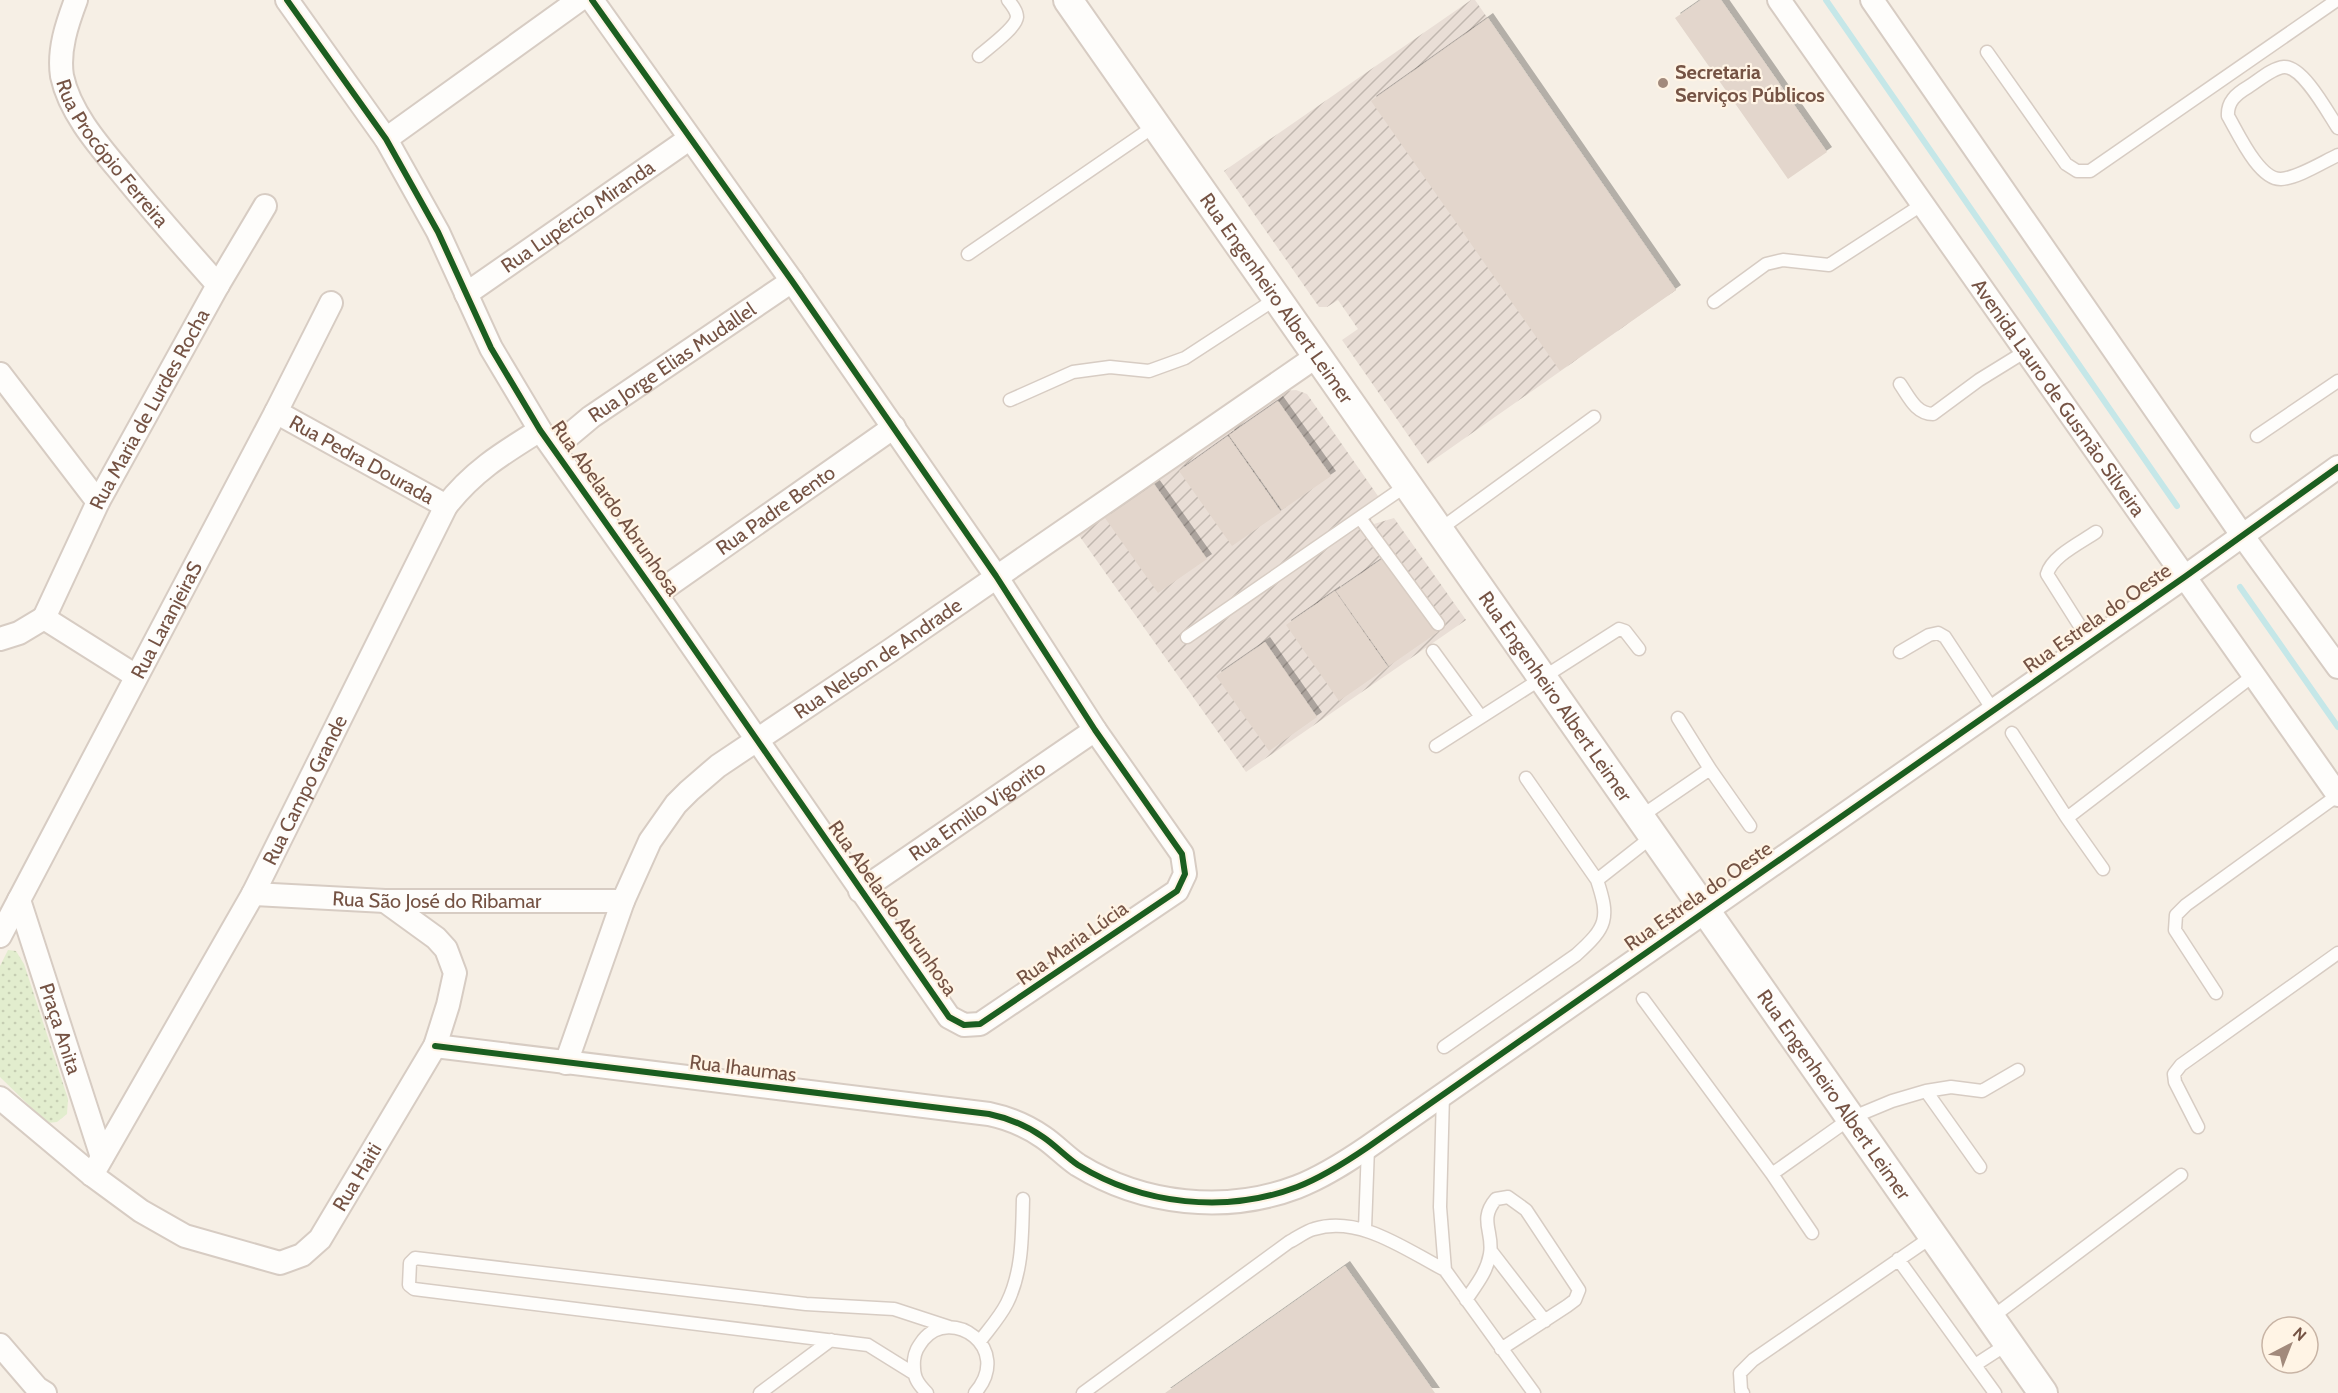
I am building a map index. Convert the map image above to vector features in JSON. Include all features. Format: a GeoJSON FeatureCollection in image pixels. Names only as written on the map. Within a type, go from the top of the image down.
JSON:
{"type":"FeatureCollection","features":[{"type":"Feature","properties":{"kind":"street","name":"Rua Procópio Ferreira"},"geometry":{"type":"LineString","coordinates":[[76,0],[68,20],[61,53],[63,76],[70,99],[105,153],[158,218],[218,285]]}},
{"type":"Feature","properties":{"kind":"street","name":"Rua Abelardo Abrunhosa"},"geometry":{"type":"LineString","coordinates":[[287,0],[386,139],[438,232],[491,348],[540,430],[949,1017]]}},
{"type":"Feature","properties":{"kind":"street"},"geometry":{"type":"LineString","coordinates":[[386,139],[579,0]]}},
{"type":"Feature","properties":{"kind":"street"},"geometry":{"type":"LineString","coordinates":[[592,0],[894,427],[996,576],[1095,730]]}},
{"type":"Feature","properties":{"kind":"street","name":"Rua Engenheiro Albert Leimer"},"geometry":{"type":"LineString","coordinates":[[1068,0],[2043,1393]]}},
{"type":"Feature","properties":{"kind":"street","name":"Avenida Lauro de Gusmão Silveira"},"geometry":{"type":"LineString","coordinates":[[1779,0],[2338,795]]}},
{"type":"Feature","properties":{"kind":"street"},"geometry":{"type":"LineString","coordinates":[[1872,0],[2242,535],[2338,667]]}},
{"type":"Feature","properties":{"kind":"street","name":"Rua Lupércio Miranda"},"geometry":{"type":"LineString","coordinates":[[466,294],[689,139]]}},
{"type":"Feature","properties":{"kind":"street","name":"Rua Maria de Lurdes Rocha"},"geometry":{"type":"LineString","coordinates":[[44,618],[99,502],[218,285],[265,206]]}},
{"type":"Feature","properties":{"kind":"street","name":"Rua Jorge Elias Mudallel"},"geometry":{"type":"LineString","coordinates":[[554,448],[591,417],[792,281]]}},
{"type":"Feature","properties":{"kind":"street","name":"Rua LaranjeiraS"},"geometry":{"type":"LineString","coordinates":[[0,936],[331,303]]}},
{"type":"Feature","properties":{"kind":"street","name":"Rua Nelson de Andrade"},"geometry":{"type":"LineString","coordinates":[[566,1063],[623,901],[650,841],[676,804],[702,778],[1317,356]]}},
{"type":"Feature","properties":{"kind":"street"},"geometry":{"type":"LineString","coordinates":[[0,374],[99,502]]}},
{"type":"Feature","properties":{"kind":"street","name":"Rua Pedra Dourada"},"geometry":{"type":"LineString","coordinates":[[276,412],[446,506]]}},
{"type":"Feature","properties":{"kind":"street","name":"Rua Padre Bento"},"geometry":{"type":"LineString","coordinates":[[656,594],[894,427]]}},
{"type":"Feature","properties":{"kind":"street","name":"Rua Campo Grande"},"geometry":{"type":"LineString","coordinates":[[97,1166],[253,894],[446,506],[469,478],[540,430]]}},
{"type":"Feature","properties":{"kind":"street","name":"Rua Estrela do Oeste"},"geometry":{"type":"LineString","coordinates":[[1042,1136],[1078,1165],[1117,1185],[1152,1196],[1188,1202],[1223,1203],[1266,1197],[1331,1172],[2186,576],[2338,466]]}},
{"type":"Feature","properties":{"kind":"street"},"geometry":{"type":"LineString","coordinates":[[0,639],[9,638],[44,618],[136,676]]}},
{"type":"Feature","properties":{"kind":"street","name":"Rua Maria Lúcia"},"geometry":{"type":"LineString","coordinates":[[949,1017],[964,1025],[980,1024],[1176,891],[1185,874],[1182,854],[1095,730]]}},
{"type":"Feature","properties":{"kind":"street","name":"Rua Emilio Vigorito"},"geometry":{"type":"LineString","coordinates":[[860,891],[1095,730]]}},
{"type":"Feature","properties":{"kind":"street","name":"Rua São José do Ribamar"},"geometry":{"type":"LineString","coordinates":[[253,894],[385,901],[623,901]]}},
{"type":"Feature","properties":{"kind":"street","name":"Praça Anita"},"geometry":{"type":"LineString","coordinates":[[19,900],[97,1166]]}},
{"type":"Feature","properties":{"kind":"street","name":"Rua Haiti"},"geometry":{"type":"LineString","coordinates":[[0,1098],[97,1166],[141,1211],[185,1236],[280,1263],[302,1255],[320,1239],[435,1046],[448,1005],[454,972],[446,949],[436,938],[385,901]]}},
{"type":"Feature","properties":{"kind":"street","name":"Rua Ihaumas"},"geometry":{"type":"LineString","coordinates":[[435,1046],[989,1114],[1012,1120],[1042,1136]]}},
{"type":"Feature","properties":{"kind":"street"},"geometry":{"type":"LineString","coordinates":[[0,1345],[39,1391]]}},
{"type":"Feature","properties":{"kind":"lane"},"geometry":{"type":"LineString","coordinates":[[979,56],[1013,26],[1017,19],[1016,12],[1008,0]]}},
{"type":"Feature","properties":{"kind":"lane"},"geometry":{"type":"LineString","coordinates":[[1988,52],[2066,164],[2077,171],[2090,171],[2337,0]]}},
{"type":"Feature","properties":{"kind":"lane"},"geometry":{"type":"LineString","coordinates":[[2338,128],[2305,79],[2292,68],[2283,67],[2275,70],[2243,90],[2232,100],[2227,110],[2228,116],[2257,165],[2272,177],[2281,179],[2291,176],[2338,154]]}},
{"type":"Feature","properties":{"kind":"lane"},"geometry":{"type":"LineString","coordinates":[[968,254],[1156,125]]}},
{"type":"Feature","properties":{"kind":"lane"},"geometry":{"type":"LineString","coordinates":[[1714,302],[1766,264],[1783,260],[1829,265],[1923,204]]}},
{"type":"Feature","properties":{"kind":"lane"},"geometry":{"type":"LineString","coordinates":[[1010,400],[1073,372],[1110,367],[1149,370],[1185,358],[1277,298]]}},
{"type":"Feature","properties":{"kind":"lane"},"geometry":{"type":"LineString","coordinates":[[1900,384],[1917,409],[1925,414],[1933,414],[1979,380],[2026,351]]}},
{"type":"Feature","properties":{"kind":"lane"},"geometry":{"type":"LineString","coordinates":[[2257,436],[2338,381]]}},
{"type":"Feature","properties":{"kind":"lane"},"geometry":{"type":"LineString","coordinates":[[1439,530],[1594,417]]}},
{"type":"Feature","properties":{"kind":"lane"},"geometry":{"type":"LineString","coordinates":[[1187,637],[1407,485]]}},
{"type":"Feature","properties":{"kind":"lane"},"geometry":{"type":"LineString","coordinates":[[1360,518],[1438,624]]}},
{"type":"Feature","properties":{"kind":"lane"},"geometry":{"type":"LineString","coordinates":[[2090,642],[2047,574],[2049,567],[2055,561],[2096,532]]}},
{"type":"Feature","properties":{"kind":"lane"},"geometry":{"type":"LineString","coordinates":[[1436,746],[1619,629],[1625,631],[1640,649]]}},
{"type":"Feature","properties":{"kind":"lane"},"geometry":{"type":"LineString","coordinates":[[1900,652],[1929,635],[1938,633],[1945,638],[1993,710]]}},
{"type":"Feature","properties":{"kind":"lane"},"geometry":{"type":"LineString","coordinates":[[1433,651],[1481,717]]}},
{"type":"Feature","properties":{"kind":"lane"},"geometry":{"type":"LineString","coordinates":[[2067,818],[2254,675]]}},
{"type":"Feature","properties":{"kind":"lane"},"geometry":{"type":"LineString","coordinates":[[1678,718],[1750,826]]}},
{"type":"Feature","properties":{"kind":"lane"},"geometry":{"type":"LineString","coordinates":[[2012,733],[2103,869]]}},
{"type":"Feature","properties":{"kind":"lane"},"geometry":{"type":"LineString","coordinates":[[1597,880],[1646,827],[1710,769]]}},
{"type":"Feature","properties":{"kind":"lane"},"geometry":{"type":"LineString","coordinates":[[1444,1047],[1576,955],[1592,941],[1602,927],[1606,906],[1597,880],[1526,778]]}},
{"type":"Feature","properties":{"kind":"lane"},"geometry":{"type":"LineString","coordinates":[[2216,993],[2175,930],[2176,915],[2186,905],[2338,795]]}},
{"type":"Feature","properties":{"kind":"lane"},"geometry":{"type":"LineString","coordinates":[[2198,1127],[2175,1082],[2174,1074],[2181,1065],[2338,952]]}},
{"type":"Feature","properties":{"kind":"lane"},"geometry":{"type":"LineString","coordinates":[[1643,999],[1772,1174],[1812,1233]]}},
{"type":"Feature","properties":{"kind":"lane"},"geometry":{"type":"LineString","coordinates":[[1772,1174],[1851,1118],[1892,1101],[1926,1091],[1951,1087],[1982,1091],[2018,1070]]}},
{"type":"Feature","properties":{"kind":"lane"},"geometry":{"type":"LineString","coordinates":[[1926,1091],[1980,1167]]}},
{"type":"Feature","properties":{"kind":"lane"},"geometry":{"type":"LineString","coordinates":[[1443,1094],[1440,1207],[1445,1270]]}},
{"type":"Feature","properties":{"kind":"lane"},"geometry":{"type":"LineString","coordinates":[[1365,1229],[1368,1147]]}},
{"type":"Feature","properties":{"kind":"lane"},"geometry":{"type":"LineString","coordinates":[[1991,1318],[2181,1175]]}},
{"type":"Feature","properties":{"kind":"lane"},"geometry":{"type":"LineString","coordinates":[[1466,1300],[1486,1269],[1491,1251],[1487,1212],[1496,1199],[1508,1197],[1526,1210],[1580,1290],[1575,1300],[1501,1349]]}},
{"type":"Feature","properties":{"kind":"lane"},"geometry":{"type":"LineString","coordinates":[[980,1341],[1006,1305],[1012,1289],[1021,1254],[1023,1199]]}},
{"type":"Feature","properties":{"kind":"lane"},"geometry":{"type":"LineString","coordinates":[[1083,1393],[1289,1242],[1313,1229],[1333,1226],[1365,1229],[1445,1270],[1534,1393]]}},
{"type":"Feature","properties":{"kind":"lane"},"geometry":{"type":"LineString","coordinates":[[1743,1393],[1740,1373],[1753,1360],[1933,1236]]}},
{"type":"Feature","properties":{"kind":"lane"},"geometry":{"type":"LineString","coordinates":[[1491,1251],[1545,1321]]}},
{"type":"Feature","properties":{"kind":"lane"},"geometry":{"type":"LineString","coordinates":[[927,1393],[868,1345],[414,1289],[409,1285],[410,1263],[415,1258],[806,1304],[894,1309],[949,1327],[966,1330],[980,1341],[987,1354],[988,1370],[983,1384],[975,1393]]}},
{"type":"Feature","properties":{"kind":"lane"},"geometry":{"type":"LineString","coordinates":[[1898,1259],[1995,1393]]}},
{"type":"Feature","properties":{"kind":"lane"},"geometry":{"type":"LineString","coordinates":[[917,1383],[915,1351],[928,1334],[949,1327]]}},
{"type":"Feature","properties":{"kind":"lane"},"geometry":{"type":"LineString","coordinates":[[760,1393],[831,1340]]}},
{"type":"Feature","properties":{"kind":"lane"},"geometry":{"type":"LineString","coordinates":[[1975,1365],[2008,1343]]}},
{"type":"Feature","properties":{"kind":"shaded area"},"geometry":{"type":"Polygon","coordinates":[[[1471,0],[1475,0],[1676,290],[1428,464],[1342,340],[1358,329],[1338,300],[1327,307],[1319,307],[1224,171],[1471,0]]]}},
{"type":"Feature","properties":{"kind":"shaded area"},"geometry":{"type":"Polygon","coordinates":[[[1296,390],[1307,394],[1378,496],[1363,507],[1374,524],[1394,518],[1466,620],[1246,772],[1078,534],[1283,391],[1296,390]]]}},
{"type":"Feature","properties":{"kind":"green space"},"geometry":{"type":"Polygon","coordinates":[[[8,950],[16,951],[24,964],[68,1099],[67,1114],[57,1122],[47,1123],[0,1077],[0,966],[8,950]]]}},
{"type":"Feature","properties":{"kind":"building"},"geometry":{"type":"Polygon","coordinates":[[[1701,0],[1721,0],[1827,152],[1788,179],[1675,18],[1701,0]]]}},
{"type":"Feature","properties":{"kind":"building"},"geometry":{"type":"Polygon","coordinates":[[[1488,18],[1676,290],[1560,371],[1371,101],[1488,18]]]}},
{"type":"Feature","properties":{"kind":"building"},"geometry":{"type":"Polygon","coordinates":[[[1278,401],[1331,476],[1282,510],[1229,435],[1278,401]]]}},
{"type":"Feature","properties":{"kind":"building"},"geometry":{"type":"Polygon","coordinates":[[[1228,436],[1281,512],[1232,546],[1179,471],[1228,436]]]}},
{"type":"Feature","properties":{"kind":"building"},"geometry":{"type":"Polygon","coordinates":[[[1154,484],[1207,559],[1158,593],[1105,518],[1154,484]]]}},
{"type":"Feature","properties":{"kind":"building"},"geometry":{"type":"Polygon","coordinates":[[[1385,557],[1438,632],[1389,666],[1336,591],[1385,557]]]}},
{"type":"Feature","properties":{"kind":"building"},"geometry":{"type":"Polygon","coordinates":[[[1335,591],[1388,667],[1339,701],[1286,625],[1335,591]]]}},
{"type":"Feature","properties":{"kind":"building"},"geometry":{"type":"Polygon","coordinates":[[[1265,642],[1317,717],[1269,751],[1216,676],[1265,642]]]}},
{"type":"Feature","properties":{"kind":"building"},"geometry":{"type":"Polygon","coordinates":[[[1345,1266],[1435,1393],[1165,1393],[1345,1266]]]}},
{"type":"Feature","properties":{"kind":"waterway"},"geometry":{"type":"LineString","coordinates":[[1826,0],[2177,506]]}},
{"type":"Feature","properties":{"kind":"waterway"},"geometry":{"type":"LineString","coordinates":[[2240,587],[2338,727]]}},
{"type":"Feature","properties":{"kind":"cycle path"},"geometry":{"type":"LineString","coordinates":[[287,0],[386,139],[438,232],[491,348],[540,430],[949,1017],[964,1025],[980,1024],[1177,891],[1185,874],[1182,854],[1095,730],[996,576],[792,281],[592,0]]}},
{"type":"Feature","properties":{"kind":"cycle path"},"geometry":{"type":"LineString","coordinates":[[435,1046],[989,1114],[1030,1129],[1078,1165],[1103,1179],[1157,1197],[1185,1201],[1242,1201],[1297,1187],[1343,1164],[1368,1147],[2186,576],[2338,467]]}},
{"type":"Feature","properties":{"kind":"place","name":"Secretaria Serviços Públicos"},"geometry":{"type":"Point","coordinates":[1663,83]}}]}
